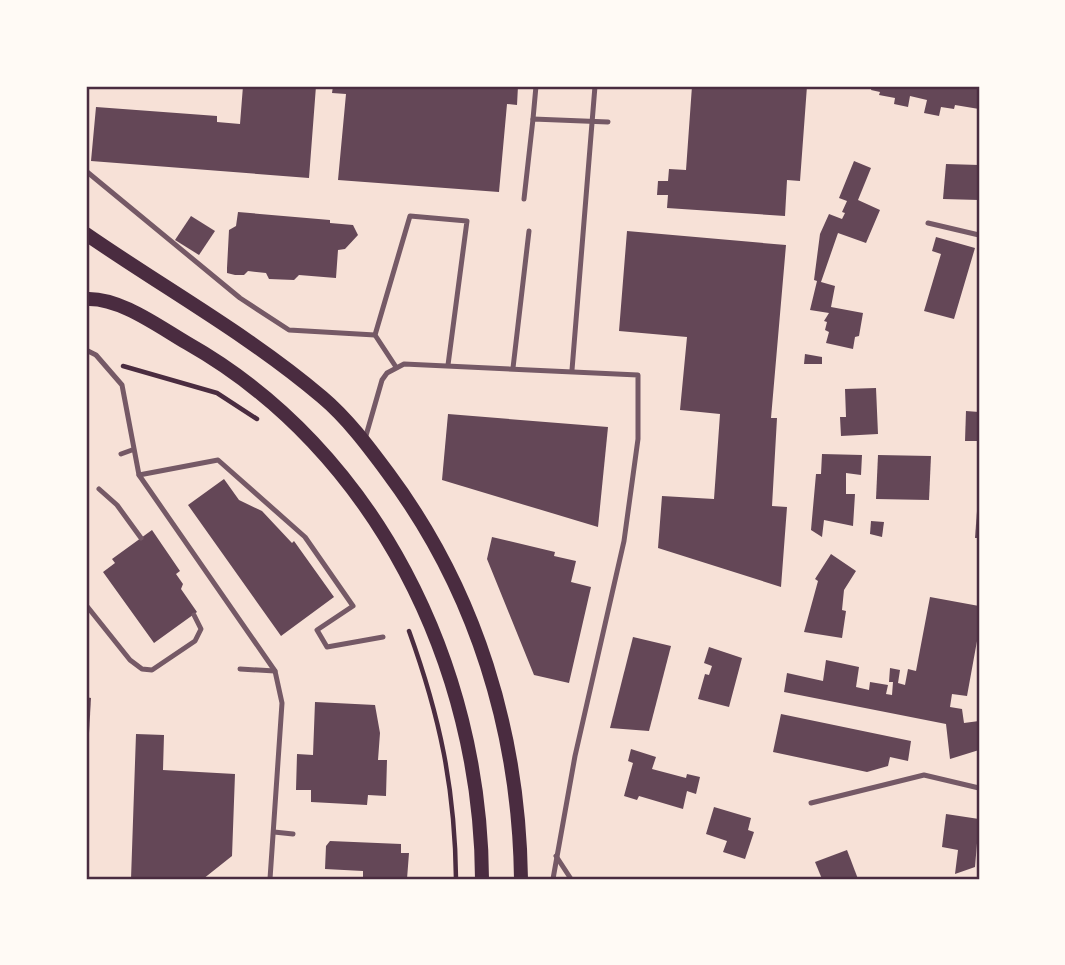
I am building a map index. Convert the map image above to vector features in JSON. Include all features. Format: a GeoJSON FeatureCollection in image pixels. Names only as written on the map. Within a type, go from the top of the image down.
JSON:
{"type":"FeatureCollection","features":[{"type":"Feature","properties":{"kind":"main road"},"geometry":{"type":"LineString","coordinates":[[86,234],[121,260],[270,355],[324,399],[364,442],[439,549],[475,628],[491,672],[511,755],[521,838],[521,879]]}},
{"type":"Feature","properties":{"kind":"main road"},"geometry":{"type":"LineString","coordinates":[[86,299],[106,300],[199,349],[237,375],[311,440],[359,495],[414,588],[445,659],[470,753],[482,842],[482,879]]}},
{"type":"Feature","properties":{"kind":"lane"},"geometry":{"type":"LineString","coordinates":[[524,200],[536,86]]}},
{"type":"Feature","properties":{"kind":"lane"},"geometry":{"type":"LineString","coordinates":[[572,370],[596,86]]}},
{"type":"Feature","properties":{"kind":"lane"},"geometry":{"type":"LineString","coordinates":[[533,119],[608,122]]}},
{"type":"Feature","properties":{"kind":"lane"},"geometry":{"type":"LineString","coordinates":[[86,171],[240,298],[289,330],[375,335]]}},
{"type":"Feature","properties":{"kind":"lane"},"geometry":{"type":"LineString","coordinates":[[396,367],[375,335],[410,216],[467,221],[448,365]]}},
{"type":"Feature","properties":{"kind":"lane"},"geometry":{"type":"LineString","coordinates":[[928,223],[979,234]]}},
{"type":"Feature","properties":{"kind":"lane"},"geometry":{"type":"LineString","coordinates":[[513,368],[529,231]]}},
{"type":"Feature","properties":{"kind":"lane"},"geometry":{"type":"LineString","coordinates":[[86,350],[96,355],[122,385],[130,418],[132,450],[139,475],[275,671],[282,704],[270,879]]}},
{"type":"Feature","properties":{"kind":"lane"},"geometry":{"type":"LineString","coordinates":[[364,442],[382,380],[396,367],[404,364],[638,374],[638,439],[624,541],[575,756],[553,879]]}},
{"type":"Feature","properties":{"kind":"lane"},"geometry":{"type":"LineString","coordinates":[[121,454],[132,450]]}},
{"type":"Feature","properties":{"kind":"lane"},"geometry":{"type":"LineString","coordinates":[[139,475],[218,460],[306,537],[353,606],[317,630],[327,647],[383,637]]}},
{"type":"Feature","properties":{"kind":"lane"},"geometry":{"type":"LineString","coordinates":[[99,489],[117,505],[141,538]]}},
{"type":"Feature","properties":{"kind":"lane"},"geometry":{"type":"LineString","coordinates":[[86,605],[130,660],[142,669],[152,670],[195,641],[201,629],[194,615]]}},
{"type":"Feature","properties":{"kind":"lane"},"geometry":{"type":"LineString","coordinates":[[240,669],[275,671]]}},
{"type":"Feature","properties":{"kind":"lane"},"geometry":{"type":"LineString","coordinates":[[811,803],[924,775],[979,788]]}},
{"type":"Feature","properties":{"kind":"lane"},"geometry":{"type":"LineString","coordinates":[[274,832],[293,834]]}},
{"type":"Feature","properties":{"kind":"lane"},"geometry":{"type":"LineString","coordinates":[[556,856],[570,879]]}},
{"type":"Feature","properties":{"kind":"building"},"geometry":{"type":"Polygon","coordinates":[[[243,86],[316,86],[309,178],[91,161],[96,107],[217,116],[217,122],[240,124],[243,86]]]}},
{"type":"Feature","properties":{"kind":"building"},"geometry":{"type":"Polygon","coordinates":[[[333,86],[518,86],[517,105],[507,104],[499,192],[338,180],[346,94],[332,93],[333,86]]]}},
{"type":"Feature","properties":{"kind":"building"},"geometry":{"type":"Polygon","coordinates":[[[692,86],[807,86],[800,181],[787,180],[785,216],[667,208],[668,195],[657,195],[658,181],[668,181],[669,169],[686,170],[692,86]]]}},
{"type":"Feature","properties":{"kind":"building"},"geometry":{"type":"Polygon","coordinates":[[[872,86],[979,86],[979,109],[955,105],[954,109],[941,107],[939,116],[924,113],[927,100],[910,96],[908,107],[894,104],[895,98],[879,95],[880,92],[871,90],[872,86]]]}},
{"type":"Feature","properties":{"kind":"building"},"geometry":{"type":"Polygon","coordinates":[[[854,161],[871,168],[858,200],[880,210],[866,243],[838,233],[821,282],[835,286],[831,307],[863,313],[859,336],[855,337],[853,349],[826,343],[829,332],[825,330],[827,322],[824,321],[829,313],[810,310],[817,281],[814,280],[820,234],[829,214],[842,219],[845,213],[842,212],[847,201],[839,198],[854,161]]]}},
{"type":"Feature","properties":{"kind":"building"},"geometry":{"type":"Polygon","coordinates":[[[946,164],[979,165],[979,200],[943,199],[946,164]]]}},
{"type":"Feature","properties":{"kind":"building"},"geometry":{"type":"Polygon","coordinates":[[[238,212],[330,220],[330,223],[353,225],[358,235],[345,249],[338,250],[336,278],[299,275],[294,280],[269,279],[266,273],[248,271],[244,275],[235,275],[227,273],[227,268],[229,230],[236,226],[238,212]]]}},
{"type":"Feature","properties":{"kind":"building"},"geometry":{"type":"Polygon","coordinates":[[[191,216],[215,231],[199,255],[175,240],[191,216]]]}},
{"type":"Feature","properties":{"kind":"building"},"geometry":{"type":"Polygon","coordinates":[[[627,231],[786,245],[771,418],[777,418],[772,506],[787,507],[781,587],[658,548],[662,496],[714,499],[720,414],[680,410],[687,337],[619,331],[627,231]]]}},
{"type":"Feature","properties":{"kind":"building"},"geometry":{"type":"Polygon","coordinates":[[[936,237],[975,248],[954,319],[924,311],[941,254],[932,251],[936,237]]]}},
{"type":"Feature","properties":{"kind":"building"},"geometry":{"type":"Polygon","coordinates":[[[805,354],[822,357],[822,364],[804,364],[805,354]]]}},
{"type":"Feature","properties":{"kind":"building"},"geometry":{"type":"Polygon","coordinates":[[[876,388],[878,434],[841,436],[840,417],[846,417],[845,389],[876,388]]]}},
{"type":"Feature","properties":{"kind":"building"},"geometry":{"type":"Polygon","coordinates":[[[966,411],[979,412],[979,441],[965,441],[966,411]]]}},
{"type":"Feature","properties":{"kind":"building"},"geometry":{"type":"Polygon","coordinates":[[[448,414],[608,427],[598,527],[442,480],[448,414]]]}},
{"type":"Feature","properties":{"kind":"building"},"geometry":{"type":"Polygon","coordinates":[[[822,454],[862,455],[861,475],[846,473],[846,494],[855,494],[853,526],[824,520],[822,537],[811,530],[816,474],[821,474],[822,454]]]}},
{"type":"Feature","properties":{"kind":"building"},"geometry":{"type":"Polygon","coordinates":[[[878,455],[931,456],[929,500],[876,499],[878,455]]]}},
{"type":"Feature","properties":{"kind":"building"},"geometry":{"type":"Polygon","coordinates":[[[224,479],[239,500],[262,511],[292,543],[294,541],[334,597],[281,636],[188,505],[224,479]]]}},
{"type":"Feature","properties":{"kind":"building"},"geometry":{"type":"Polygon","coordinates":[[[977,511],[979,538],[975,538],[977,511]]]}},
{"type":"Feature","properties":{"kind":"building"},"geometry":{"type":"Polygon","coordinates":[[[871,521],[884,522],[882,537],[870,534],[871,521]]]}},
{"type":"Feature","properties":{"kind":"building"},"geometry":{"type":"Polygon","coordinates":[[[152,530],[180,571],[176,574],[183,584],[181,589],[197,612],[154,643],[103,572],[115,563],[112,559],[152,530]]]}},
{"type":"Feature","properties":{"kind":"building"},"geometry":{"type":"Polygon","coordinates":[[[492,537],[555,552],[554,556],[576,561],[571,582],[591,587],[569,683],[534,675],[487,559],[492,537]]]}},
{"type":"Feature","properties":{"kind":"building"},"geometry":{"type":"Polygon","coordinates":[[[831,554],[856,571],[844,590],[842,610],[846,611],[842,638],[804,632],[818,581],[815,579],[831,554]]]}},
{"type":"Feature","properties":{"kind":"building"},"geometry":{"type":"Polygon","coordinates":[[[930,597],[979,606],[979,630],[967,696],[952,694],[950,707],[962,709],[964,723],[979,721],[979,750],[950,759],[946,724],[784,692],[787,673],[823,681],[826,660],[859,667],[856,687],[869,690],[870,682],[888,685],[886,694],[892,695],[890,668],[900,670],[898,683],[905,685],[908,669],[916,671],[930,597]]]}},
{"type":"Feature","properties":{"kind":"building"},"geometry":{"type":"Polygon","coordinates":[[[633,637],[671,646],[649,731],[610,728],[633,637]]]}},
{"type":"Feature","properties":{"kind":"building"},"geometry":{"type":"Polygon","coordinates":[[[709,647],[742,658],[729,707],[698,699],[705,674],[709,675],[712,666],[704,663],[709,647]]]}},
{"type":"Feature","properties":{"kind":"building"},"geometry":{"type":"Polygon","coordinates":[[[86,697],[91,698],[88,751],[86,751],[86,697]]]}},
{"type":"Feature","properties":{"kind":"building"},"geometry":{"type":"Polygon","coordinates":[[[315,702],[375,705],[380,733],[378,760],[387,760],[386,796],[368,795],[367,805],[311,802],[311,790],[296,790],[297,754],[313,755],[315,702]]]}},
{"type":"Feature","properties":{"kind":"building"},"geometry":{"type":"Polygon","coordinates":[[[781,714],[911,741],[908,761],[890,757],[888,766],[867,772],[773,752],[781,714]]]}},
{"type":"Feature","properties":{"kind":"building"},"geometry":{"type":"Polygon","coordinates":[[[136,734],[164,735],[163,770],[235,774],[232,856],[203,879],[131,879],[136,734]]]}},
{"type":"Feature","properties":{"kind":"building"},"geometry":{"type":"Polygon","coordinates":[[[631,749],[656,757],[652,769],[686,778],[687,774],[700,777],[696,794],[687,791],[683,809],[639,796],[637,800],[624,796],[633,763],[628,761],[631,749]]]}},
{"type":"Feature","properties":{"kind":"building"},"geometry":{"type":"Polygon","coordinates":[[[714,807],[751,818],[748,830],[754,832],[745,859],[723,852],[727,841],[706,834],[714,807]]]}},
{"type":"Feature","properties":{"kind":"building"},"geometry":{"type":"Polygon","coordinates":[[[946,814],[979,819],[975,867],[955,874],[958,850],[942,847],[946,814]]]}},
{"type":"Feature","properties":{"kind":"building"},"geometry":{"type":"Polygon","coordinates":[[[330,841],[401,844],[401,853],[409,853],[407,879],[363,879],[363,871],[325,869],[326,846],[330,841]]]}},
{"type":"Feature","properties":{"kind":"building"},"geometry":{"type":"Polygon","coordinates":[[[847,850],[858,879],[822,879],[815,862],[847,850]]]}}]}
